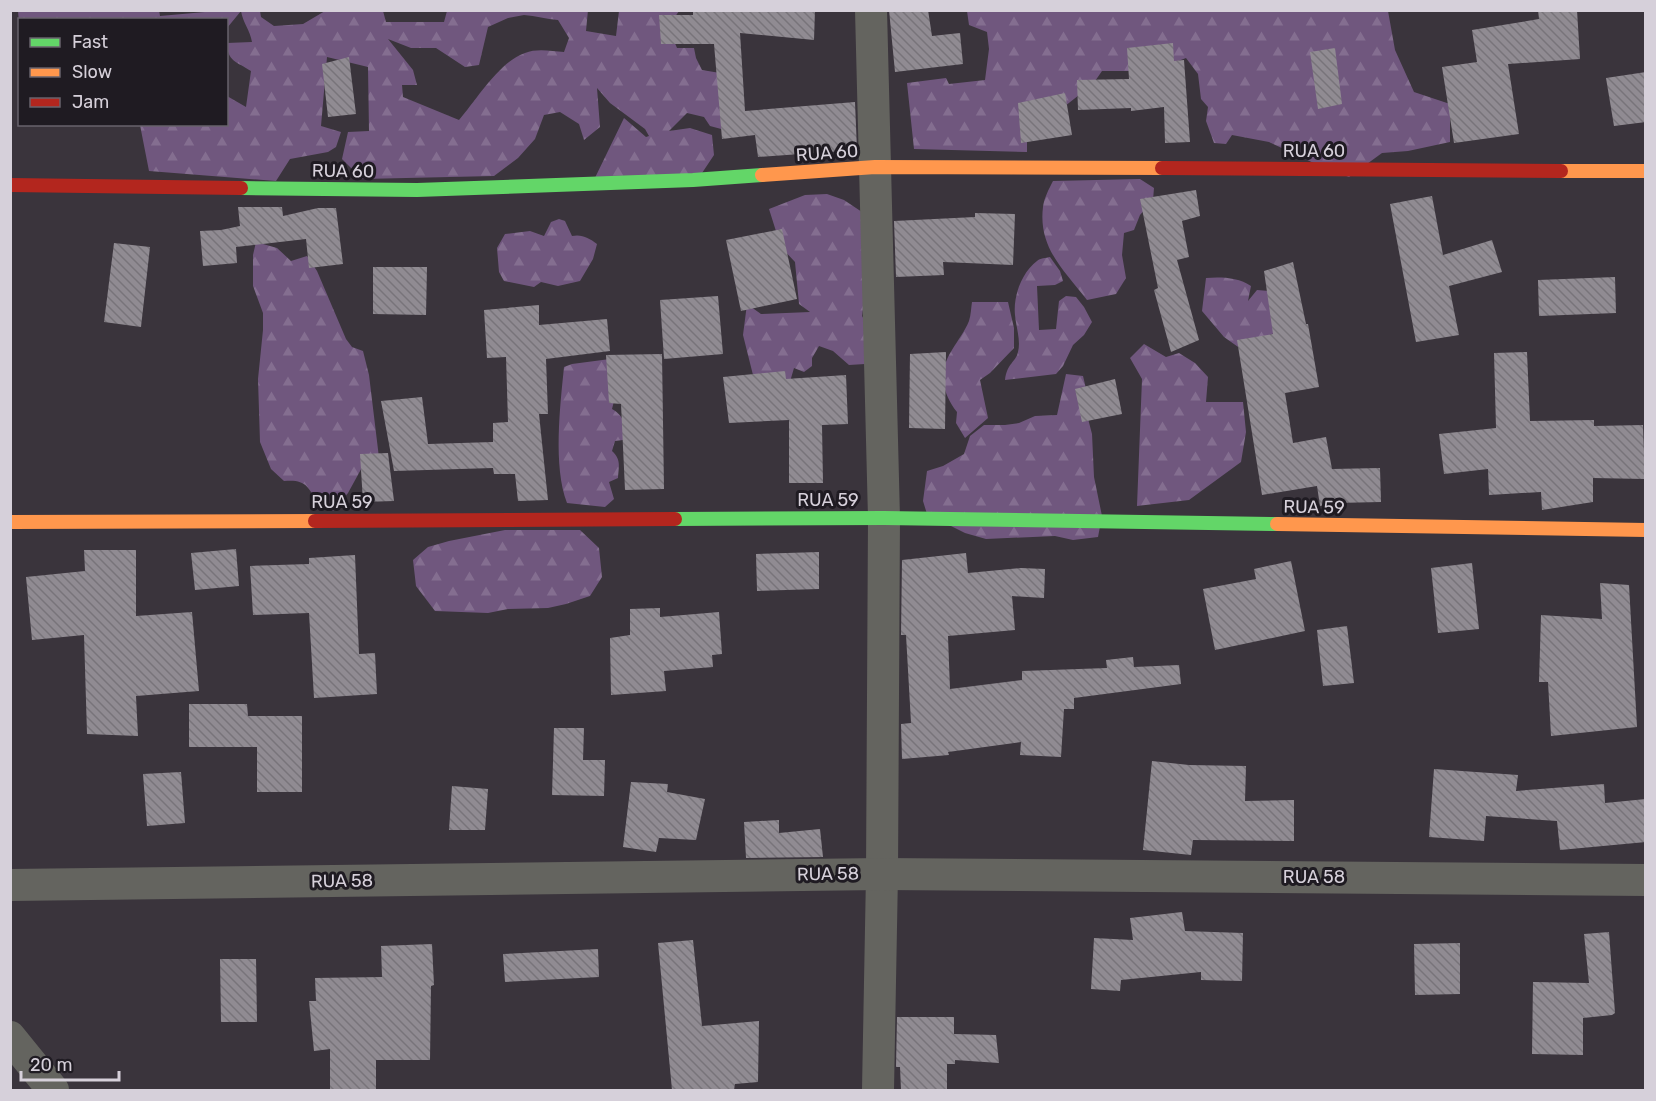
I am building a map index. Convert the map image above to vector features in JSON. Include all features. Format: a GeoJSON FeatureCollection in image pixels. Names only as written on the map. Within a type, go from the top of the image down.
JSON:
{"type":"FeatureCollection","features":[{"type":"Feature","properties":{"kind":"street"},"geometry":{"type":"LineString","coordinates":[[871,10],[884,518],[878,1090]]}},
{"type":"Feature","properties":{"kind":"street","name":"RUA 60"},"geometry":{"type":"LineString","coordinates":[[10,185],[417,190],[693,180],[875,167],[1646,171]]}},
{"type":"Feature","properties":{"kind":"street","name":"RUA 59"},"geometry":{"type":"LineString","coordinates":[[10,522],[884,518],[1646,530]]}},
{"type":"Feature","properties":{"kind":"street","name":"RUA 58"},"geometry":{"type":"LineString","coordinates":[[10,885],[882,874],[1646,880]]}},
{"type":"Feature","properties":{"kind":"street"},"geometry":{"type":"LineString","coordinates":[[10,1037],[53,1090]]}},
{"type":"Feature","properties":{"kind":"green space"},"geometry":{"type":"Polygon","coordinates":[[[159,10],[160,16],[241,11],[228,27],[228,18],[19,18],[18,11],[159,10]]]}},
{"type":"Feature","properties":{"kind":"green space"},"geometry":{"type":"Polygon","coordinates":[[[588,10],[586,31],[616,36],[619,11],[679,11],[668,27],[677,48],[694,48],[702,70],[720,73],[725,130],[710,126],[704,117],[687,113],[669,131],[690,128],[712,135],[714,155],[702,173],[592,184],[624,118],[646,137],[649,136],[645,129],[610,103],[597,88],[600,127],[584,140],[579,124],[560,112],[544,115],[535,139],[518,158],[494,176],[362,179],[342,159],[348,132],[369,131],[368,67],[327,57],[321,126],[341,132],[336,147],[328,152],[290,159],[276,181],[149,171],[140,126],[228,126],[228,97],[246,107],[251,71],[231,57],[228,43],[252,42],[241,11],[260,11],[261,17],[274,26],[303,24],[325,11],[383,11],[386,22],[444,22],[447,11],[588,10]],[[524,15],[508,18],[488,27],[479,65],[465,67],[436,48],[411,48],[388,39],[413,70],[417,85],[402,85],[403,97],[459,120],[498,72],[516,57],[534,51],[564,52],[569,38],[558,20],[524,15]]]}},
{"type":"Feature","properties":{"kind":"green space"},"geometry":{"type":"Polygon","coordinates":[[[967,11],[1388,11],[1395,50],[1414,92],[1450,104],[1450,142],[1408,151],[1382,153],[1349,177],[1269,142],[1232,135],[1226,144],[1214,143],[1206,121],[1208,107],[1201,99],[1198,74],[1186,58],[1152,71],[1102,71],[1093,84],[1027,136],[1027,152],[914,149],[907,83],[946,78],[949,84],[985,80],[989,49],[987,32],[969,25],[967,11]]]}},
{"type":"Feature","properties":{"kind":"green space"},"geometry":{"type":"Polygon","coordinates":[[[1140,179],[1154,188],[1153,200],[1140,215],[1134,230],[1124,233],[1122,255],[1126,278],[1116,294],[1087,300],[1054,258],[1049,247],[1043,222],[1044,200],[1053,181],[1140,179]]]}},
{"type":"Feature","properties":{"kind":"green space"},"geometry":{"type":"Polygon","coordinates":[[[827,194],[844,200],[862,212],[865,296],[862,316],[870,330],[865,364],[849,365],[833,351],[819,346],[812,358],[812,366],[804,372],[794,368],[789,385],[754,379],[743,335],[747,304],[761,314],[810,312],[799,304],[795,262],[781,247],[769,209],[805,195],[827,194]]]}},
{"type":"Feature","properties":{"kind":"green space"},"geometry":{"type":"Polygon","coordinates":[[[559,219],[565,221],[572,236],[585,237],[597,244],[593,259],[580,281],[558,286],[541,282],[534,287],[504,281],[499,272],[497,248],[505,234],[530,231],[544,236],[551,222],[559,219]]]}},
{"type":"Feature","properties":{"kind":"green space"},"geometry":{"type":"Polygon","coordinates":[[[256,242],[277,248],[291,261],[307,256],[317,271],[346,339],[352,347],[363,351],[369,375],[380,466],[365,462],[348,493],[333,511],[317,504],[305,485],[297,481],[284,481],[271,469],[260,442],[258,379],[263,313],[253,286],[253,255],[256,242]]]}},
{"type":"Feature","properties":{"kind":"green space"},"geometry":{"type":"Polygon","coordinates":[[[1050,257],[1060,271],[1063,281],[1055,285],[1037,286],[1039,330],[1056,329],[1059,301],[1066,296],[1076,297],[1092,322],[1084,335],[1073,345],[1063,366],[1056,374],[1005,380],[1019,347],[1015,300],[1020,285],[1032,266],[1040,259],[1050,257]]]}},
{"type":"Feature","properties":{"kind":"green space"},"geometry":{"type":"Polygon","coordinates":[[[1206,278],[1229,278],[1246,283],[1251,286],[1248,301],[1257,290],[1279,292],[1291,325],[1241,349],[1224,337],[1202,311],[1206,278]]]}},
{"type":"Feature","properties":{"kind":"green space"},"geometry":{"type":"Polygon","coordinates":[[[972,302],[1008,302],[1014,328],[1014,348],[980,380],[988,418],[965,438],[956,423],[957,412],[945,390],[943,374],[948,358],[969,321],[972,302]]]}},
{"type":"Feature","properties":{"kind":"green space"},"geometry":{"type":"Polygon","coordinates":[[[1144,344],[1166,357],[1179,353],[1195,363],[1208,377],[1206,402],[1243,402],[1246,432],[1241,462],[1189,500],[1137,506],[1142,379],[1130,358],[1144,344]]]}},
{"type":"Feature","properties":{"kind":"green space"},"geometry":{"type":"Polygon","coordinates":[[[610,359],[615,397],[612,409],[620,415],[624,426],[623,440],[615,441],[612,451],[617,457],[619,466],[618,478],[609,482],[614,499],[605,507],[567,503],[560,472],[559,454],[564,367],[610,359]]]}},
{"type":"Feature","properties":{"kind":"green space"},"geometry":{"type":"Polygon","coordinates":[[[1066,374],[1083,376],[1088,397],[1086,411],[1092,434],[1094,477],[1102,516],[1098,537],[1073,540],[1055,536],[986,539],[965,533],[927,514],[923,501],[927,471],[943,466],[964,454],[970,436],[984,425],[1005,425],[1019,423],[1035,416],[1057,415],[1066,374]]]}},
{"type":"Feature","properties":{"kind":"green space"},"geometry":{"type":"Polygon","coordinates":[[[505,530],[580,530],[599,548],[602,577],[590,596],[548,608],[508,609],[488,613],[435,611],[416,586],[413,560],[428,547],[505,530]]]}},
{"type":"Feature","properties":{"kind":"building"},"geometry":{"type":"Polygon","coordinates":[[[693,10],[815,10],[814,40],[740,33],[745,111],[855,102],[857,150],[758,157],[755,135],[722,139],[714,44],[661,44],[659,15],[693,15],[693,10]]]}},
{"type":"Feature","properties":{"kind":"building"},"geometry":{"type":"Polygon","coordinates":[[[889,10],[928,10],[932,36],[960,33],[963,64],[895,72],[889,10]]]}},
{"type":"Feature","properties":{"kind":"building"},"geometry":{"type":"Polygon","coordinates":[[[1538,10],[1577,10],[1580,59],[1508,64],[1519,134],[1454,143],[1442,67],[1477,62],[1472,30],[1539,19],[1538,10]]]}},
{"type":"Feature","properties":{"kind":"building"},"geometry":{"type":"Polygon","coordinates":[[[1173,43],[1174,61],[1184,60],[1190,142],[1165,143],[1164,107],[1131,111],[1131,108],[1078,110],[1077,80],[1129,79],[1127,48],[1173,43]]]}},
{"type":"Feature","properties":{"kind":"building"},"geometry":{"type":"Polygon","coordinates":[[[1335,48],[1342,104],[1318,109],[1310,52],[1335,48]]]}},
{"type":"Feature","properties":{"kind":"building"},"geometry":{"type":"Polygon","coordinates":[[[349,57],[356,114],[328,117],[322,64],[349,57]]]}},
{"type":"Feature","properties":{"kind":"building"},"geometry":{"type":"Polygon","coordinates":[[[1646,72],[1646,122],[1614,126],[1606,78],[1646,72]]]}},
{"type":"Feature","properties":{"kind":"building"},"geometry":{"type":"Polygon","coordinates":[[[1065,93],[1072,135],[1021,143],[1018,103],[1065,93]]]}},
{"type":"Feature","properties":{"kind":"building"},"geometry":{"type":"Polygon","coordinates":[[[1196,190],[1200,216],[1182,221],[1189,257],[1177,260],[1199,340],[1171,352],[1154,290],[1158,288],[1140,199],[1196,190]]]}},
{"type":"Feature","properties":{"kind":"building"},"geometry":{"type":"Polygon","coordinates":[[[1432,196],[1443,255],[1492,240],[1502,272],[1449,286],[1459,335],[1416,342],[1390,204],[1432,196]]]}},
{"type":"Feature","properties":{"kind":"building"},"geometry":{"type":"Polygon","coordinates":[[[238,207],[282,207],[283,216],[318,208],[336,208],[343,264],[309,268],[306,239],[236,247],[237,263],[203,266],[200,231],[240,226],[238,207]]]}},
{"type":"Feature","properties":{"kind":"building"},"geometry":{"type":"Polygon","coordinates":[[[975,213],[1015,214],[1013,265],[943,262],[944,275],[896,277],[894,221],[975,217],[975,213]]]}},
{"type":"Feature","properties":{"kind":"building"},"geometry":{"type":"Polygon","coordinates":[[[782,229],[797,299],[741,311],[726,240],[782,229]]]}},
{"type":"Feature","properties":{"kind":"building"},"geometry":{"type":"Polygon","coordinates":[[[114,243],[150,247],[141,327],[104,322],[114,243]]]}},
{"type":"Feature","properties":{"kind":"building"},"geometry":{"type":"Polygon","coordinates":[[[1293,262],[1306,324],[1308,324],[1319,387],[1285,393],[1293,443],[1326,437],[1332,469],[1380,468],[1381,502],[1336,503],[1320,506],[1317,486],[1262,495],[1237,340],[1273,334],[1264,271],[1293,262]]]}},
{"type":"Feature","properties":{"kind":"building"},"geometry":{"type":"Polygon","coordinates":[[[373,267],[427,267],[426,315],[373,314],[373,267]]]}},
{"type":"Feature","properties":{"kind":"building"},"geometry":{"type":"Polygon","coordinates":[[[1615,277],[1616,313],[1539,316],[1538,280],[1615,277]]]}},
{"type":"Feature","properties":{"kind":"building"},"geometry":{"type":"Polygon","coordinates":[[[718,296],[723,354],[664,359],[660,300],[718,296]]]}},
{"type":"Feature","properties":{"kind":"building"},"geometry":{"type":"Polygon","coordinates":[[[539,305],[539,325],[607,319],[610,351],[546,359],[548,414],[539,414],[548,500],[518,501],[515,474],[494,474],[493,468],[394,471],[381,401],[422,397],[428,444],[493,442],[493,423],[508,422],[506,357],[487,358],[484,310],[539,305]]]}},
{"type":"Feature","properties":{"kind":"building"},"geometry":{"type":"Polygon","coordinates":[[[946,352],[945,429],[909,428],[910,354],[946,352]]]}},
{"type":"Feature","properties":{"kind":"building"},"geometry":{"type":"Polygon","coordinates":[[[1527,352],[1530,421],[1594,420],[1594,426],[1643,425],[1645,479],[1593,478],[1593,502],[1542,510],[1541,492],[1489,495],[1488,469],[1444,474],[1439,434],[1496,428],[1494,353],[1527,352]]]}},
{"type":"Feature","properties":{"kind":"building"},"geometry":{"type":"Polygon","coordinates":[[[662,354],[664,489],[625,490],[621,404],[609,403],[606,355],[662,354]]]}},
{"type":"Feature","properties":{"kind":"building"},"geometry":{"type":"Polygon","coordinates":[[[785,371],[786,379],[846,375],[848,424],[822,425],[823,483],[789,483],[789,420],[729,423],[723,377],[785,371]]]}},
{"type":"Feature","properties":{"kind":"building"},"geometry":{"type":"Polygon","coordinates":[[[1115,379],[1122,414],[1082,422],[1075,389],[1115,379]]]}},
{"type":"Feature","properties":{"kind":"building"},"geometry":{"type":"Polygon","coordinates":[[[388,453],[394,501],[363,502],[360,454],[388,453]]]}},
{"type":"Feature","properties":{"kind":"building"},"geometry":{"type":"Polygon","coordinates":[[[236,549],[239,586],[195,590],[191,553],[236,549]]]}},
{"type":"Feature","properties":{"kind":"building"},"geometry":{"type":"Polygon","coordinates":[[[84,550],[136,550],[136,616],[192,612],[199,691],[136,696],[138,736],[87,734],[84,635],[32,640],[26,577],[85,571],[84,550]]]}},
{"type":"Feature","properties":{"kind":"building"},"geometry":{"type":"Polygon","coordinates":[[[819,552],[819,589],[757,591],[756,554],[819,552]]]}},
{"type":"Feature","properties":{"kind":"building"},"geometry":{"type":"Polygon","coordinates":[[[966,553],[968,573],[1021,568],[1045,569],[1044,598],[1012,596],[1015,630],[948,636],[950,689],[1022,680],[1022,671],[1107,668],[1106,660],[1133,657],[1134,667],[1179,665],[1181,684],[1074,698],[1074,709],[1064,709],[1061,757],[1020,755],[1021,742],[948,752],[949,755],[902,759],[901,724],[911,723],[906,635],[901,635],[902,560],[966,553]]]}},
{"type":"Feature","properties":{"kind":"building"},"geometry":{"type":"Polygon","coordinates":[[[355,555],[359,654],[375,653],[377,694],[314,698],[309,613],[253,615],[250,566],[309,564],[309,558],[355,555]]]}},
{"type":"Feature","properties":{"kind":"building"},"geometry":{"type":"Polygon","coordinates":[[[1291,561],[1305,631],[1215,650],[1203,589],[1256,579],[1254,569],[1291,561]]]}},
{"type":"Feature","properties":{"kind":"building"},"geometry":{"type":"Polygon","coordinates":[[[1472,563],[1479,629],[1438,633],[1431,568],[1472,563]]]}},
{"type":"Feature","properties":{"kind":"building"},"geometry":{"type":"Polygon","coordinates":[[[1600,583],[1629,585],[1637,727],[1551,736],[1548,682],[1539,682],[1541,615],[1602,619],[1600,583]]]}},
{"type":"Feature","properties":{"kind":"building"},"geometry":{"type":"Polygon","coordinates":[[[660,608],[660,617],[719,612],[722,654],[712,655],[713,667],[664,671],[666,691],[611,695],[610,638],[630,635],[630,609],[660,608]]]}},
{"type":"Feature","properties":{"kind":"building"},"geometry":{"type":"Polygon","coordinates":[[[1347,626],[1354,683],[1323,686],[1317,630],[1347,626]]]}},
{"type":"Feature","properties":{"kind":"building"},"geometry":{"type":"Polygon","coordinates":[[[189,704],[247,704],[248,716],[302,716],[302,792],[257,792],[257,747],[189,747],[189,704]]]}},
{"type":"Feature","properties":{"kind":"building"},"geometry":{"type":"Polygon","coordinates":[[[554,728],[584,728],[583,760],[605,760],[604,796],[552,795],[554,728]]]}},
{"type":"Feature","properties":{"kind":"building"},"geometry":{"type":"Polygon","coordinates":[[[1152,761],[1189,765],[1246,766],[1245,801],[1294,800],[1294,841],[1193,840],[1191,855],[1143,850],[1152,761]]]}},
{"type":"Feature","properties":{"kind":"building"},"geometry":{"type":"Polygon","coordinates":[[[1434,769],[1518,775],[1516,791],[1604,784],[1605,803],[1646,799],[1646,842],[1560,850],[1557,821],[1486,816],[1484,841],[1429,837],[1434,769]]]}},
{"type":"Feature","properties":{"kind":"building"},"geometry":{"type":"Polygon","coordinates":[[[181,772],[185,823],[147,826],[143,774],[181,772]]]}},
{"type":"Feature","properties":{"kind":"building"},"geometry":{"type":"Polygon","coordinates":[[[631,782],[668,784],[667,792],[705,799],[696,840],[659,838],[656,852],[623,847],[631,782]]]}},
{"type":"Feature","properties":{"kind":"building"},"geometry":{"type":"Polygon","coordinates":[[[452,786],[488,789],[485,830],[449,830],[452,786]]]}},
{"type":"Feature","properties":{"kind":"building"},"geometry":{"type":"Polygon","coordinates":[[[779,820],[779,833],[820,829],[823,857],[746,858],[744,822],[779,820]]]}},
{"type":"Feature","properties":{"kind":"building"},"geometry":{"type":"Polygon","coordinates":[[[1182,912],[1185,931],[1243,933],[1242,981],[1201,980],[1201,972],[1121,980],[1120,991],[1091,989],[1094,938],[1133,940],[1130,918],[1182,912]]]}},
{"type":"Feature","properties":{"kind":"building"},"geometry":{"type":"Polygon","coordinates":[[[1609,932],[1615,1013],[1583,1018],[1583,1055],[1532,1054],[1533,982],[1589,983],[1584,934],[1609,932]]]}},
{"type":"Feature","properties":{"kind":"building"},"geometry":{"type":"Polygon","coordinates":[[[693,940],[702,1026],[759,1021],[758,1082],[735,1084],[734,1090],[672,1090],[658,943],[693,940]]]}},
{"type":"Feature","properties":{"kind":"building"},"geometry":{"type":"Polygon","coordinates":[[[1460,943],[1460,994],[1415,995],[1414,944],[1460,943]]]}},
{"type":"Feature","properties":{"kind":"building"},"geometry":{"type":"Polygon","coordinates":[[[432,944],[434,985],[431,986],[430,1060],[376,1060],[376,1090],[330,1090],[330,1049],[314,1051],[309,1001],[316,1001],[315,978],[382,977],[381,946],[432,944]]]}},
{"type":"Feature","properties":{"kind":"building"},"geometry":{"type":"Polygon","coordinates":[[[598,949],[599,977],[505,982],[503,954],[598,949]]]}},
{"type":"Feature","properties":{"kind":"building"},"geometry":{"type":"Polygon","coordinates":[[[220,959],[256,959],[257,1022],[221,1022],[220,959]]]}},
{"type":"Feature","properties":{"kind":"building"},"geometry":{"type":"Polygon","coordinates":[[[897,1017],[954,1017],[954,1034],[996,1035],[999,1063],[955,1060],[955,1064],[947,1064],[947,1090],[901,1090],[900,1067],[896,1067],[897,1017]]]}},
{"type":"Feature","properties":{"kind":"traffic: fast"},"geometry":{"type":"LineString","coordinates":[[241,188],[417,190],[693,180],[762,175]]}},
{"type":"Feature","properties":{"kind":"traffic: fast"},"geometry":{"type":"LineString","coordinates":[[675,519],[884,518],[1277,524]]}},
{"type":"Feature","properties":{"kind":"traffic: slow"},"geometry":{"type":"LineString","coordinates":[[762,175],[875,167],[1162,168]]}},
{"type":"Feature","properties":{"kind":"traffic: slow"},"geometry":{"type":"LineString","coordinates":[[1561,171],[1646,171]]}},
{"type":"Feature","properties":{"kind":"traffic: slow"},"geometry":{"type":"LineString","coordinates":[[10,522],[315,521]]}},
{"type":"Feature","properties":{"kind":"traffic: slow"},"geometry":{"type":"LineString","coordinates":[[1277,524],[1646,530]]}},
{"type":"Feature","properties":{"kind":"traffic: jam"},"geometry":{"type":"LineString","coordinates":[[1162,168],[1561,171]]}},
{"type":"Feature","properties":{"kind":"traffic: jam"},"geometry":{"type":"LineString","coordinates":[[10,185],[241,188]]}},
{"type":"Feature","properties":{"kind":"traffic: jam"},"geometry":{"type":"LineString","coordinates":[[315,521],[675,519]]}}]}
